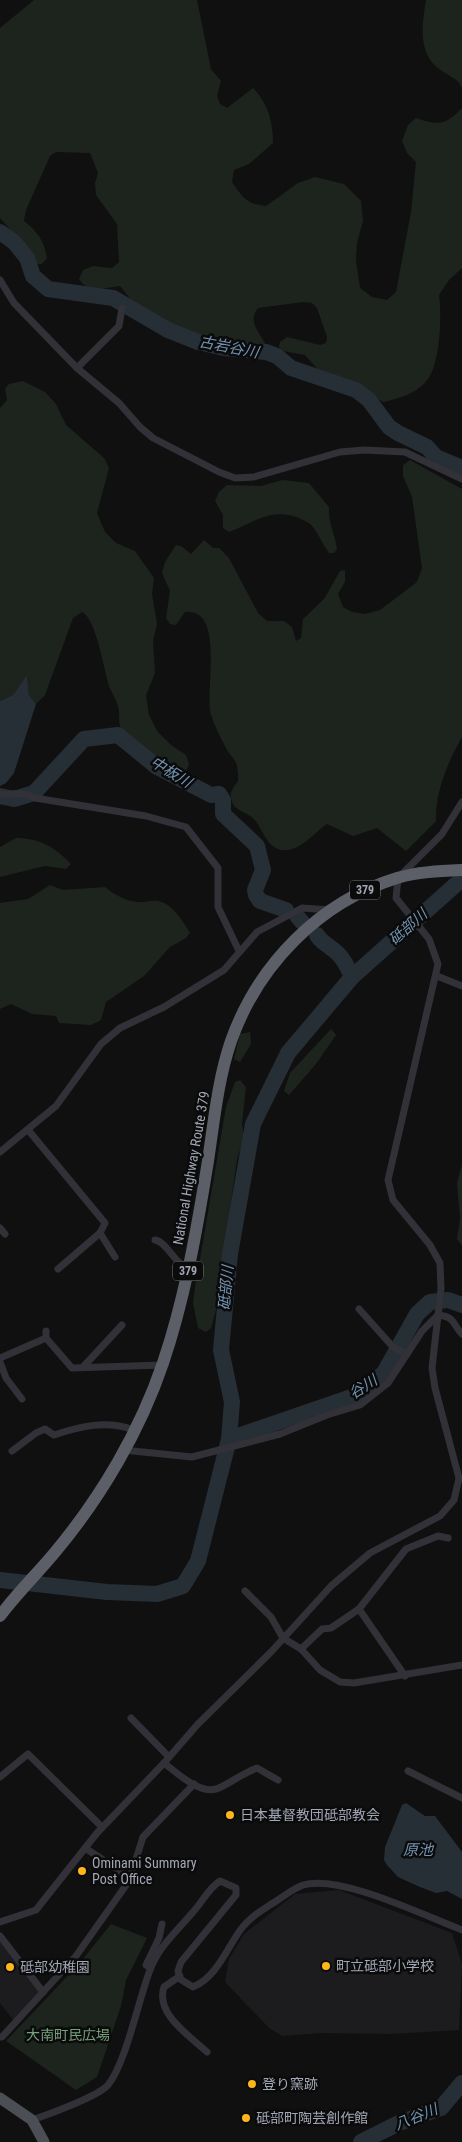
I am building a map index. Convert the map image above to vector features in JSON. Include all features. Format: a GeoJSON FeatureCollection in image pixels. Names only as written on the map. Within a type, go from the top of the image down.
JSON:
{"type":"FeatureCollection","features":[{"type":"Feature","properties":{"kind":"highway","name":"National Highway Route 379"},"geometry":{"type":"LineString","coordinates":[[1,1614],[81,1518],[134,1430],[162,1365],[180,1309],[223,1065],[238,1022],[269,968],[297,937],[330,910],[363,891],[398,878],[462,870]]}},
{"type":"Feature","properties":{"kind":"main road"},"geometry":{"type":"LineString","coordinates":[[0,2098],[32,2120],[44,2142]]}},
{"type":"Feature","properties":{"kind":"street"},"geometry":{"type":"LineString","coordinates":[[0,280],[14,303],[77,368],[119,403],[140,427],[153,438],[219,472],[235,478],[254,477],[340,452],[364,450],[405,452],[462,479]]}},
{"type":"Feature","properties":{"kind":"street"},"geometry":{"type":"LineString","coordinates":[[77,368],[119,326],[122,308]]}},
{"type":"Feature","properties":{"kind":"street"},"geometry":{"type":"LineString","coordinates":[[0,794],[10,795],[24,792],[35,798],[146,816],[186,827],[218,868],[218,907],[239,951]]}},
{"type":"Feature","properties":{"kind":"street"},"geometry":{"type":"LineString","coordinates":[[0,1920],[36,1910],[102,1827],[167,1760],[198,1724],[271,1652],[331,1586],[370,1553],[440,1516],[454,1500],[459,1478],[435,1388],[432,1368],[441,1289],[441,1270],[436,1253],[396,1205],[389,1192],[388,1180],[391,1157],[437,976],[438,964],[428,939],[396,898],[398,878],[442,834],[462,802]]}},
{"type":"Feature","properties":{"kind":"street"},"geometry":{"type":"LineString","coordinates":[[0,1152],[29,1131],[56,1106],[101,1044],[120,1028],[164,1007],[224,970],[257,932],[302,908],[330,910]]}},
{"type":"Feature","properties":{"kind":"street"},"geometry":{"type":"LineString","coordinates":[[437,976],[462,986]]}},
{"type":"Feature","properties":{"kind":"street"},"geometry":{"type":"LineString","coordinates":[[29,1131],[105,1223],[100,1233],[58,1269]]}},
{"type":"Feature","properties":{"kind":"street"},"geometry":{"type":"LineString","coordinates":[[0,1228],[5,1234]]}},
{"type":"Feature","properties":{"kind":"street"},"geometry":{"type":"LineString","coordinates":[[100,1233],[115,1257]]}},
{"type":"Feature","properties":{"kind":"street"},"geometry":{"type":"LineString","coordinates":[[155,1240],[162,1242],[171,1256],[188,1269]]}},
{"type":"Feature","properties":{"kind":"street"},"geometry":{"type":"LineString","coordinates":[[359,1309],[394,1347],[405,1354]]}},
{"type":"Feature","properties":{"kind":"street"},"geometry":{"type":"LineString","coordinates":[[438,1312],[455,1322],[462,1334]]}},
{"type":"Feature","properties":{"kind":"street"},"geometry":{"type":"LineString","coordinates":[[123,1450],[192,1457],[235,1447],[360,1406],[388,1383],[405,1354],[438,1312]]}},
{"type":"Feature","properties":{"kind":"street"},"geometry":{"type":"LineString","coordinates":[[84,1366],[122,1325]]}},
{"type":"Feature","properties":{"kind":"street"},"geometry":{"type":"LineString","coordinates":[[0,1358],[46,1334],[72,1368],[84,1366],[162,1365]]}},
{"type":"Feature","properties":{"kind":"street"},"geometry":{"type":"LineString","coordinates":[[0,1362],[6,1378],[22,1399]]}},
{"type":"Feature","properties":{"kind":"street"},"geometry":{"type":"LineString","coordinates":[[12,1451],[36,1432],[45,1429],[54,1435],[91,1424],[119,1424],[134,1430]]}},
{"type":"Feature","properties":{"kind":"street"},"geometry":{"type":"LineString","coordinates":[[300,1649],[322,1629],[331,1628],[359,1609],[406,1549],[438,1536],[448,1538]]}},
{"type":"Feature","properties":{"kind":"street"},"geometry":{"type":"LineString","coordinates":[[245,1591],[271,1616],[283,1638],[300,1649],[320,1670],[340,1682],[354,1683],[405,1676],[462,1665]]}},
{"type":"Feature","properties":{"kind":"street"},"geometry":{"type":"LineString","coordinates":[[359,1609],[405,1676]]}},
{"type":"Feature","properties":{"kind":"street"},"geometry":{"type":"LineString","coordinates":[[131,1718],[179,1775],[202,1788],[217,1789],[257,1768],[278,1780]]}},
{"type":"Feature","properties":{"kind":"street"},"geometry":{"type":"LineString","coordinates":[[0,1775],[28,1754],[102,1827]]}},
{"type":"Feature","properties":{"kind":"street"},"geometry":{"type":"LineString","coordinates":[[408,1771],[462,1798]]}},
{"type":"Feature","properties":{"kind":"street"},"geometry":{"type":"LineString","coordinates":[[0,2037],[2,2038],[76,1956],[129,1881],[129,1876],[143,1837],[194,1784]]}},
{"type":"Feature","properties":{"kind":"street"},"geometry":{"type":"LineString","coordinates":[[85,1848],[129,1876]]}},
{"type":"Feature","properties":{"kind":"street"},"geometry":{"type":"LineString","coordinates":[[32,2120],[86,2097],[109,2084],[118,2066],[150,1968],[170,1938],[212,1887],[220,1881],[236,1888],[236,1895],[181,1962],[178,1971],[180,1976],[186,1984],[193,1987],[201,1984],[224,1957],[248,1921],[295,1888],[312,1884],[330,1884],[350,1888],[462,1930]]}},
{"type":"Feature","properties":{"kind":"street"},"geometry":{"type":"LineString","coordinates":[[150,1968],[146,1965],[159,1938],[162,1924]]}},
{"type":"Feature","properties":{"kind":"street"},"geometry":{"type":"LineString","coordinates":[[0,1936],[43,1992]]}},
{"type":"Feature","properties":{"kind":"street"},"geometry":{"type":"LineString","coordinates":[[180,1976],[164,1987],[161,1994],[164,2003],[174,2022],[207,2052]]}},
{"type":"Feature","properties":{"kind":"shaded area"},"geometry":{"type":"Polygon","coordinates":[[[339,1890],[452,1933],[462,1964],[459,2030],[392,2034],[322,2033],[282,2036],[269,2028],[225,1982],[229,1959],[244,1934],[295,1894],[339,1890]]]}},
{"type":"Feature","properties":{"kind":"shaded area","name":"砥部幼稚園"},"geometry":{"type":"Polygon","coordinates":[[[0,1941],[40,1993],[14,2021],[0,2003],[0,1941]]]}},
{"type":"Feature","properties":{"kind":"green space"},"geometry":{"type":"Polygon","coordinates":[[[34,0],[197,0],[211,69],[221,81],[217,96],[220,104],[227,108],[253,88],[266,106],[271,120],[273,143],[249,164],[234,170],[232,182],[250,202],[266,206],[298,183],[315,177],[344,184],[361,201],[363,221],[357,243],[356,260],[360,288],[372,297],[387,300],[396,292],[411,212],[416,162],[407,153],[402,141],[408,125],[416,118],[436,123],[446,121],[462,108],[462,268],[449,280],[439,295],[440,326],[438,351],[432,372],[424,384],[407,395],[383,402],[357,387],[321,373],[305,355],[283,351],[279,347],[280,342],[287,337],[320,345],[326,343],[327,337],[317,308],[312,303],[303,302],[258,308],[255,313],[254,322],[265,343],[262,346],[234,345],[202,339],[172,328],[132,301],[120,286],[92,288],[87,286],[79,279],[83,270],[93,266],[112,268],[119,262],[117,224],[96,195],[95,183],[98,173],[90,153],[56,152],[50,156],[26,210],[24,221],[33,228],[46,252],[47,258],[42,264],[37,264],[19,239],[0,218],[0,28],[34,0]]]}},
{"type":"Feature","properties":{"kind":"green space"},"geometry":{"type":"Polygon","coordinates":[[[426,0],[462,0],[462,88],[456,80],[442,71],[428,57],[423,39],[423,19],[426,0]]]}},
{"type":"Feature","properties":{"kind":"green space"},"geometry":{"type":"Polygon","coordinates":[[[23,381],[45,392],[56,404],[66,425],[104,458],[109,468],[97,513],[105,532],[116,543],[135,551],[154,578],[152,594],[157,624],[153,641],[155,673],[146,695],[149,715],[157,731],[171,745],[186,755],[189,764],[185,774],[180,775],[143,755],[126,739],[121,729],[118,708],[109,686],[99,645],[87,616],[82,612],[73,618],[45,695],[36,704],[29,695],[27,676],[13,695],[0,701],[0,408],[7,400],[5,389],[9,384],[23,381]]]}},
{"type":"Feature","properties":{"kind":"green space"},"geometry":{"type":"Polygon","coordinates":[[[410,460],[462,489],[462,737],[443,778],[436,810],[436,821],[406,851],[377,828],[353,836],[327,824],[299,846],[288,850],[275,848],[253,818],[234,806],[232,802],[231,793],[238,781],[237,768],[220,737],[211,715],[211,653],[209,637],[205,623],[198,614],[185,612],[176,625],[170,624],[166,618],[170,591],[162,573],[165,562],[176,545],[181,546],[191,554],[204,540],[213,548],[219,548],[229,558],[258,613],[267,621],[284,621],[292,627],[296,641],[301,638],[303,619],[324,599],[340,571],[345,570],[345,582],[338,594],[343,607],[352,612],[365,614],[380,610],[417,582],[422,568],[412,497],[403,476],[403,465],[410,460]]]}},
{"type":"Feature","properties":{"kind":"green space"},"geometry":{"type":"Polygon","coordinates":[[[282,480],[309,483],[329,507],[337,549],[334,553],[329,553],[310,524],[287,515],[270,515],[229,532],[223,528],[223,515],[215,501],[219,492],[227,485],[261,486],[282,480]]]}},
{"type":"Feature","properties":{"kind":"green space"},"geometry":{"type":"Polygon","coordinates":[[[16,838],[32,840],[53,848],[71,864],[66,869],[45,866],[0,877],[0,847],[16,838]]]}},
{"type":"Feature","properties":{"kind":"green space"},"geometry":{"type":"Polygon","coordinates":[[[50,885],[63,890],[105,887],[128,900],[161,902],[176,912],[190,933],[186,938],[170,947],[144,976],[106,1002],[101,1020],[91,1025],[59,1023],[56,1016],[32,1014],[11,1004],[0,1009],[0,903],[28,899],[50,885]]]}},
{"type":"Feature","properties":{"kind":"green space"},"geometry":{"type":"Polygon","coordinates":[[[331,1029],[336,1035],[316,1064],[289,1095],[284,1091],[290,1073],[331,1029]]]}},
{"type":"Feature","properties":{"kind":"green space"},"geometry":{"type":"Polygon","coordinates":[[[250,1032],[251,1044],[240,1062],[234,1059],[240,1034],[250,1032]]]}},
{"type":"Feature","properties":{"kind":"green space"},"geometry":{"type":"Polygon","coordinates":[[[240,1080],[246,1087],[242,1124],[244,1138],[237,1159],[216,1310],[211,1328],[206,1332],[198,1328],[193,1303],[195,1288],[226,1107],[235,1082],[240,1080]]]}},
{"type":"Feature","properties":{"kind":"green space"},"geometry":{"type":"Polygon","coordinates":[[[462,1165],[462,1246],[457,1239],[460,1219],[457,1183],[462,1165]]]}},
{"type":"Feature","properties":{"kind":"green space","name":"大南町民広場"},"geometry":{"type":"Polygon","coordinates":[[[111,1924],[147,1938],[126,1980],[121,2006],[97,2077],[76,2090],[6,2041],[79,1964],[111,1924]]]}},
{"type":"Feature","properties":{"kind":"water"},"geometry":{"type":"Polygon","coordinates":[[[27,675],[29,695],[36,704],[14,773],[6,783],[0,786],[0,701],[13,695],[27,675]]]}},
{"type":"Feature","properties":{"kind":"water","name":"原池"},"geometry":{"type":"Polygon","coordinates":[[[406,1803],[425,1816],[435,1816],[462,1852],[462,1899],[447,1891],[436,1893],[398,1877],[384,1860],[385,1847],[402,1805],[406,1803]]]}},
{"type":"Feature","properties":{"kind":"waterway","name":"古岩谷川"},"geometry":{"type":"LineString","coordinates":[[0,232],[14,242],[27,258],[33,276],[48,289],[113,298],[168,330],[198,342],[224,348],[266,352],[277,356],[291,368],[356,390],[369,400],[389,427],[427,447],[436,457],[462,468]]}},
{"type":"Feature","properties":{"kind":"waterway","name":"中板川"},"geometry":{"type":"LineString","coordinates":[[0,796],[14,799],[34,793],[84,739],[118,735],[157,767],[211,795],[219,794],[223,800],[223,814],[257,846],[263,870],[255,890],[256,895],[260,901],[286,910]]}},
{"type":"Feature","properties":{"kind":"waterway","name":"砥部川"},"geometry":{"type":"LineString","coordinates":[[0,1580],[107,1592],[157,1594],[183,1586],[198,1561],[229,1439],[232,1402],[221,1350],[230,1254],[253,1124],[288,1053],[352,977],[462,879]]}},
{"type":"Feature","properties":{"kind":"waterway","name":"中板川"},"geometry":{"type":"LineString","coordinates":[[297,916],[302,922]]}},
{"type":"Feature","properties":{"kind":"waterway","name":"中板川"},"geometry":{"type":"LineString","coordinates":[[317,935],[341,957],[352,977]]}},
{"type":"Feature","properties":{"kind":"waterway","name":"谷川"},"geometry":{"type":"LineString","coordinates":[[229,1439],[357,1395],[384,1373],[417,1314],[430,1302],[448,1300],[462,1305]]}},
{"type":"Feature","properties":{"kind":"waterway","name":"八谷川"},"geometry":{"type":"LineString","coordinates":[[361,2142],[399,2123],[441,2108],[462,2083]]}},
{"type":"Feature","properties":{"kind":"place","name":"日本基督教団砥部教会"},"geometry":{"type":"Point","coordinates":[230,1815]}},
{"type":"Feature","properties":{"kind":"place","name":"Ominami Summary Post Office"},"geometry":{"type":"Point","coordinates":[82,1871]}},
{"type":"Feature","properties":{"kind":"place","name":"町立砥部小学校"},"geometry":{"type":"Point","coordinates":[326,1966]}},
{"type":"Feature","properties":{"kind":"place","name":"砥部幼稚園"},"geometry":{"type":"Point","coordinates":[10,1967]}},
{"type":"Feature","properties":{"kind":"place","name":"登り窯跡"},"geometry":{"type":"Point","coordinates":[252,2084]}},
{"type":"Feature","properties":{"kind":"place","name":"砥部町陶芸創作館"},"geometry":{"type":"Point","coordinates":[246,2118]}}]}
